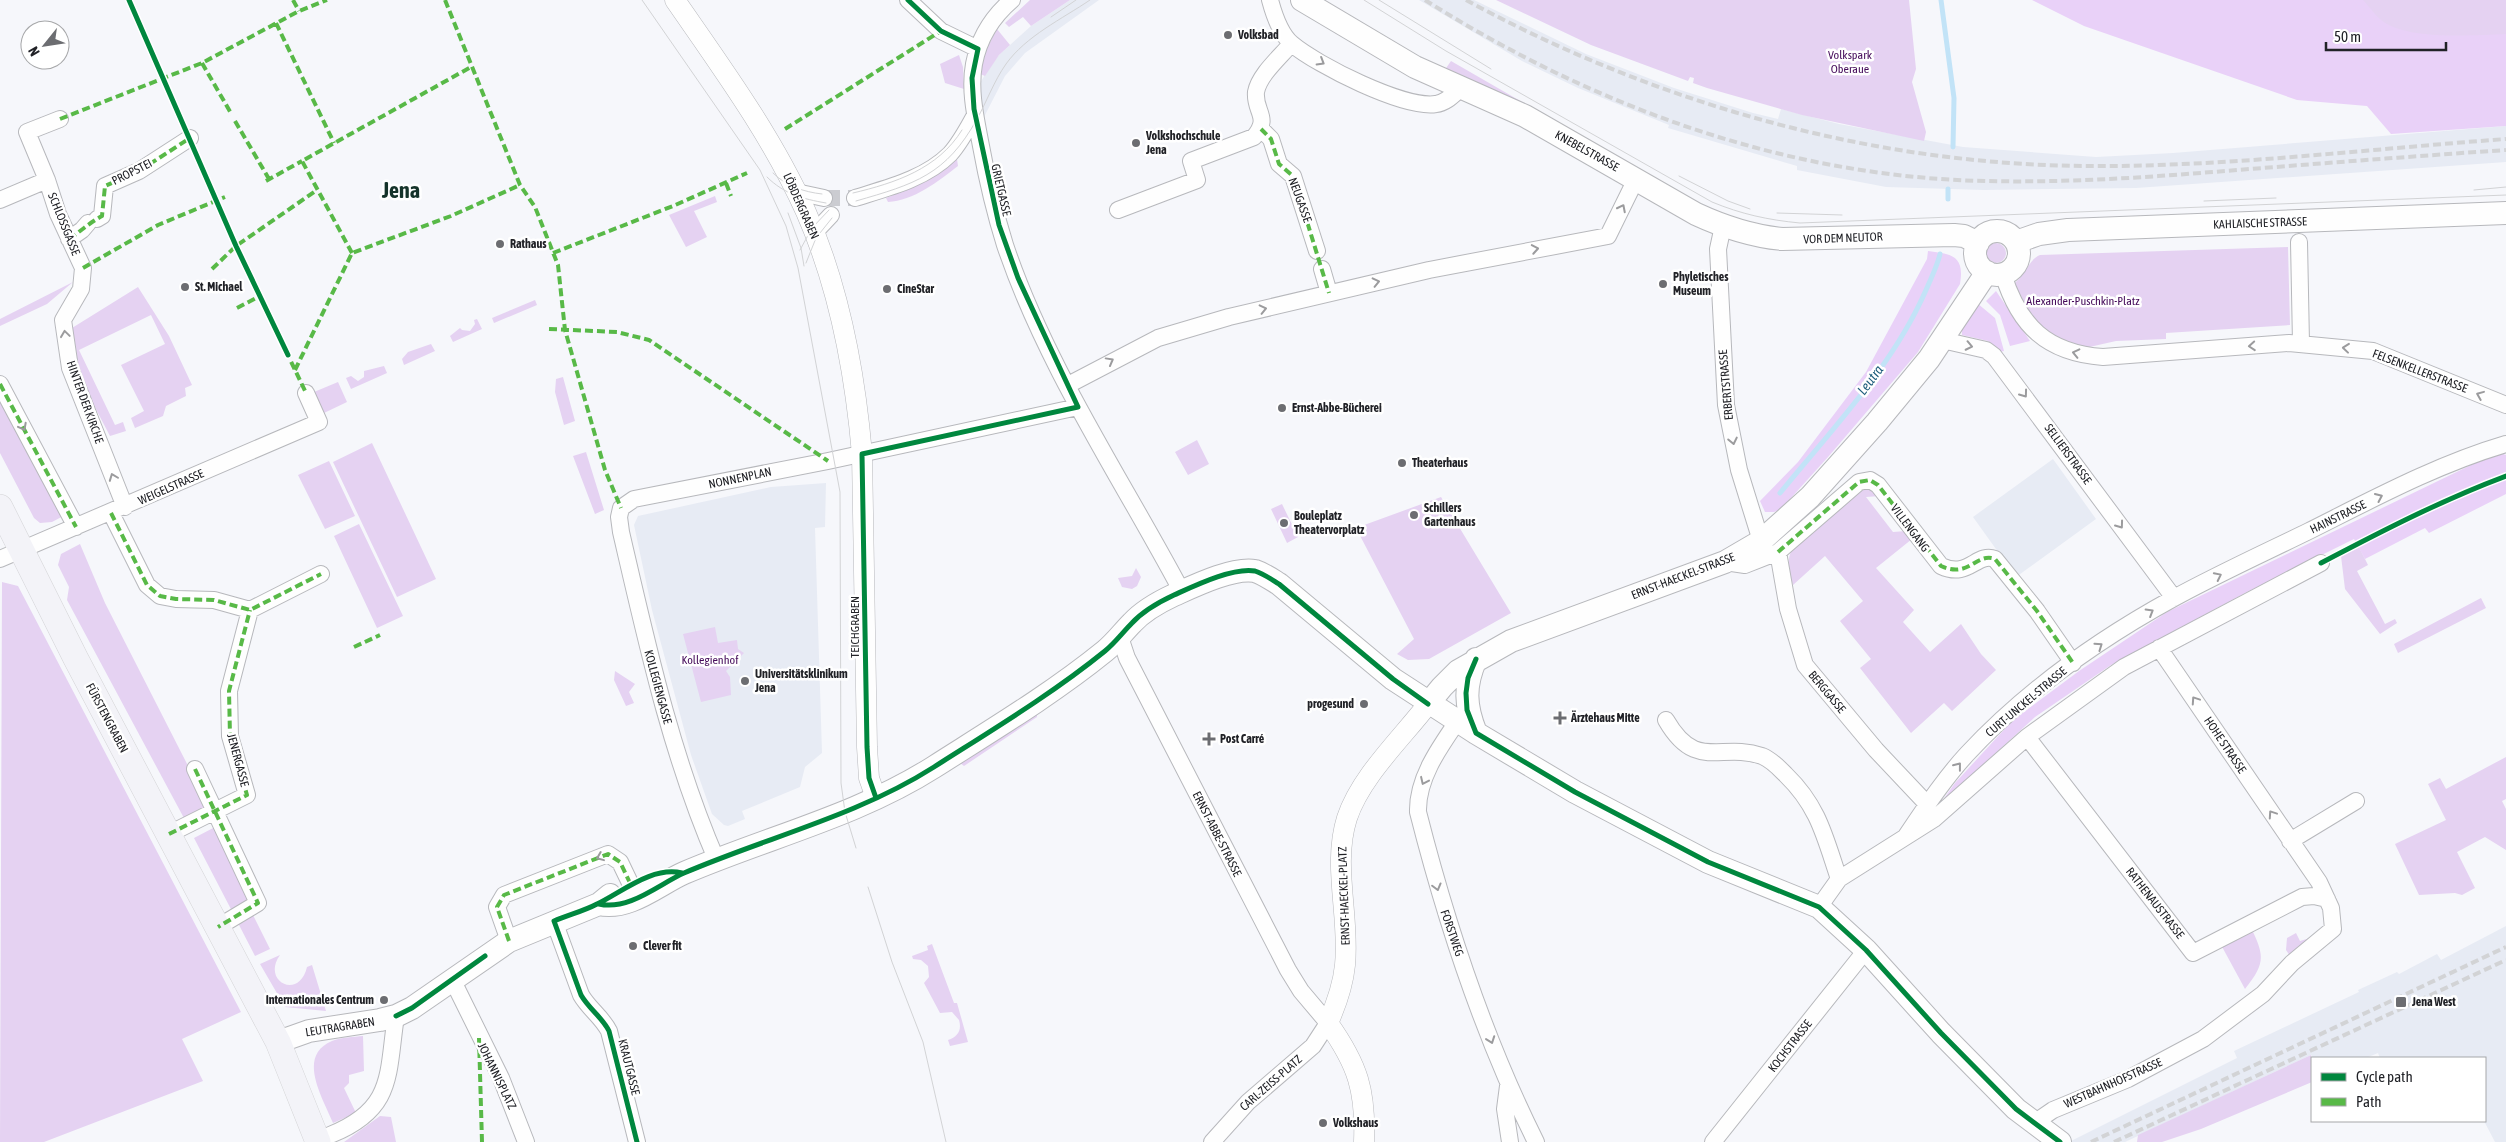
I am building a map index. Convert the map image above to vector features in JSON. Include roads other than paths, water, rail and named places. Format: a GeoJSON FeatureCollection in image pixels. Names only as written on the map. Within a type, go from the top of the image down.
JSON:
{"type":"FeatureCollection","features":[{"type":"Feature","properties":{"kind":"main road","name":"KNEBELSTRASSE"},"geometry":{"type":"LineString","coordinates":[[1302,0],[1415,67],[1525,116],[1716,223]]}},
{"type":"Feature","properties":{"kind":"main road","name":"KAHLAISCHE STRASSE"},"geometry":{"type":"LineString","coordinates":[[2016,242],[2039,234],[2068,230],[2506,213]]}},
{"type":"Feature","properties":{"kind":"main road","name":"VOR DEM NEUTOR"},"geometry":{"type":"LineString","coordinates":[[1716,223],[1756,236],[1782,239],[1954,235],[1964,236],[1978,243]]}},
{"type":"Feature","properties":{"kind":"main road"},"geometry":{"type":"LineString","coordinates":[[1994,231],[2009,235],[2016,242],[2019,253],[2016,263],[1995,273],[1976,259],[1978,243],[1984,235],[1994,231]]}},
{"type":"Feature","properties":{"kind":"main road","name":"ERNST-HAECKEL-STRASSE"},"geometry":{"type":"LineString","coordinates":[[1428,704],[1450,679],[1476,659],[1511,640],[1770,546],[1794,513],[1877,422],[1995,273]]}},
{"type":"Feature","properties":{"kind":"main road","name":"FÜRSTENGRABEN"},"geometry":{"type":"LineString","coordinates":[[0,507],[11,554],[76,659],[278,1042],[324,1138]]}},
{"type":"Feature","properties":{"kind":"main road"},"geometry":{"type":"LineString","coordinates":[[599,904],[614,906],[646,893],[682,874],[830,818],[876,798],[924,773],[1027,706],[1106,651],[1143,614],[1182,592],[1234,572],[1253,571],[1279,584],[1393,679],[1457,722],[1575,792],[1708,862],[1819,907],[1866,950],[1941,1033],[2016,1109],[2060,1142]]}},
{"type":"Feature","properties":{"kind":"main road"},"geometry":{"type":"LineString","coordinates":[[1476,659],[1466,693],[1467,710],[1476,733]]}},
{"type":"Feature","properties":{"kind":"main road"},"geometry":{"type":"LineString","coordinates":[[599,904],[631,885],[666,872],[682,874]]}},
{"type":"Feature","properties":{"kind":"main road","name":"LEUTRAGRABEN"},"geometry":{"type":"LineString","coordinates":[[278,1042],[309,1030],[396,1016],[412,1008],[509,941],[599,904]]}},
{"type":"Feature","properties":{"kind":"street","name":"LÖBDERGRABEN"},"geometry":{"type":"LineString","coordinates":[[675,0],[761,128],[796,192],[814,233],[834,294],[855,392],[862,447]]}},
{"type":"Feature","properties":{"kind":"street"},"geometry":{"type":"LineString","coordinates":[[908,0],[941,30],[978,50]]}},
{"type":"Feature","properties":{"kind":"street","name":"GRIETGASSE"},"geometry":{"type":"LineString","coordinates":[[1012,0],[995,17],[978,50],[972,78],[976,114],[987,175],[1006,247],[1043,334],[1078,407],[1182,592]]}},
{"type":"Feature","properties":{"kind":"street"},"geometry":{"type":"LineString","coordinates":[[1270,0],[1279,26],[1291,44],[1342,75],[1415,104],[1444,102],[1461,88]]}},
{"type":"Feature","properties":{"kind":"street"},"geometry":{"type":"LineString","coordinates":[[1118,210],[1198,180],[1191,160],[1254,137],[1261,129],[1263,120],[1256,93],[1260,82],[1291,44]]}},
{"type":"Feature","properties":{"kind":"street"},"geometry":{"type":"LineString","coordinates":[[855,198],[905,182],[943,160],[959,141],[976,114]]}},
{"type":"Feature","properties":{"kind":"street","name":"SCHLOSSGASSE"},"geometry":{"type":"LineString","coordinates":[[60,120],[27,132],[69,239],[83,268]]}},
{"type":"Feature","properties":{"kind":"street","name":"NEUGASSE"},"geometry":{"type":"LineString","coordinates":[[1261,129],[1270,139],[1279,164],[1293,176],[1317,251]]}},
{"type":"Feature","properties":{"kind":"street","name":"PROPSTEI"},"geometry":{"type":"LineString","coordinates":[[69,239],[92,221],[102,216],[105,186],[139,171],[190,138]]}},
{"type":"Feature","properties":{"kind":"street"},"geometry":{"type":"LineString","coordinates":[[1068,385],[1158,338],[1229,317],[1434,269],[1608,236],[1636,179]]}},
{"type":"Feature","properties":{"kind":"street","name":"SCHLOSSGASSE"},"geometry":{"type":"LineString","coordinates":[[0,200],[46,180]]}},
{"type":"Feature","properties":{"kind":"street"},"geometry":{"type":"LineString","coordinates":[[796,192],[824,198]]}},
{"type":"Feature","properties":{"kind":"street"},"geometry":{"type":"LineString","coordinates":[[814,233],[831,215]]}},
{"type":"Feature","properties":{"kind":"street","name":"ERBERTSTRASSE"},"geometry":{"type":"LineString","coordinates":[[1716,223],[1726,405],[1739,470],[1770,546]]}},
{"type":"Feature","properties":{"kind":"street"},"geometry":{"type":"LineString","coordinates":[[1995,273],[2030,325],[2051,344],[2076,354],[2103,356],[2301,343],[2299,242]]}},
{"type":"Feature","properties":{"kind":"street","name":"HINTER DER KIRCHE"},"geometry":{"type":"LineString","coordinates":[[83,268],[81,288],[63,320],[70,368],[118,510]]}},
{"type":"Feature","properties":{"kind":"street"},"geometry":{"type":"LineString","coordinates":[[1322,269],[1329,293]]}},
{"type":"Feature","properties":{"kind":"street","name":"SELLIERSTRASSE"},"geometry":{"type":"LineString","coordinates":[[1942,340],[1986,350],[1994,356],[2174,598]]}},
{"type":"Feature","properties":{"kind":"street","name":"FELSENKELLERSTRASSE"},"geometry":{"type":"LineString","coordinates":[[2301,343],[2374,351],[2506,405]]}},
{"type":"Feature","properties":{"kind":"street"},"geometry":{"type":"LineString","coordinates":[[0,384],[76,527]]}},
{"type":"Feature","properties":{"kind":"street","name":"WEIGELSTRASSE"},"geometry":{"type":"LineString","coordinates":[[11,554],[118,510],[319,422],[306,393]]}},
{"type":"Feature","properties":{"kind":"street","name":"NONNENPLAN"},"geometry":{"type":"LineString","coordinates":[[621,508],[634,499],[862,447],[1078,407]]}},
{"type":"Feature","properties":{"kind":"street","name":"HAINSTRASSE"},"geometry":{"type":"LineString","coordinates":[[2174,598],[2377,498],[2474,453],[2506,444]]}},
{"type":"Feature","properties":{"kind":"street","name":"TEICHGRABEN"},"geometry":{"type":"LineString","coordinates":[[862,447],[867,746],[869,778],[876,798]]}},
{"type":"Feature","properties":{"kind":"street","name":"VILLENGANG"},"geometry":{"type":"LineString","coordinates":[[1770,546],[1859,482],[1870,480],[1878,485],[1941,566],[1948,570],[1963,570],[1986,558],[1995,559],[2037,611],[2073,663]]}},
{"type":"Feature","properties":{"kind":"street","name":"KOLLEGIENGASSE"},"geometry":{"type":"LineString","coordinates":[[621,508],[619,517],[642,626],[669,730],[681,770],[717,861]]}},
{"type":"Feature","properties":{"kind":"street"},"geometry":{"type":"LineString","coordinates":[[118,510],[147,585],[160,596],[176,599],[214,600],[250,610],[321,574]]}},
{"type":"Feature","properties":{"kind":"street","name":"BERGGASSE"},"geometry":{"type":"LineString","coordinates":[[1770,546],[1805,665],[1876,750],[1928,804]]}},
{"type":"Feature","properties":{"kind":"street"},"geometry":{"type":"LineString","coordinates":[[1819,907],[1839,879],[1934,819],[2027,737],[2124,667],[2321,563]]}},
{"type":"Feature","properties":{"kind":"street","name":"CURT-UNCKEL-STRASSE"},"geometry":{"type":"LineString","coordinates":[[1906,836],[1965,756],[1992,728],[2073,663],[2126,627],[2174,598]]}},
{"type":"Feature","properties":{"kind":"street","name":"JENERGASSE"},"geometry":{"type":"LineString","coordinates":[[169,834],[247,794],[230,736],[229,691],[250,610]]}},
{"type":"Feature","properties":{"kind":"street","name":"ERNST-ABBE-STRASSE"},"geometry":{"type":"LineString","coordinates":[[1120,637],[1126,658],[1290,975],[1328,1023]]}},
{"type":"Feature","properties":{"kind":"street","name":"HOHE STRASSE"},"geometry":{"type":"LineString","coordinates":[[2159,648],[2319,882],[2327,898],[2333,918],[2333,929]]}},
{"type":"Feature","properties":{"kind":"street","name":"ERNST-HAECKEL-PLATZ"},"geometry":{"type":"LineString","coordinates":[[1328,1023],[1340,991],[1345,965],[1342,852],[1348,817],[1368,780],[1428,704]]}},
{"type":"Feature","properties":{"kind":"street"},"geometry":{"type":"LineString","coordinates":[[1666,720],[1679,738],[1702,752],[1748,753],[1763,756],[1775,763],[1803,792],[1816,813],[1839,879]]}},
{"type":"Feature","properties":{"kind":"street","name":"FORSTWEG"},"geometry":{"type":"LineString","coordinates":[[1457,722],[1442,744],[1421,786],[1417,797],[1418,812],[1448,924],[1508,1086],[1536,1142]]}},
{"type":"Feature","properties":{"kind":"street","name":"RATHENAUSTRASSE"},"geometry":{"type":"LineString","coordinates":[[2027,737],[2194,953],[2302,897],[2327,898]]}},
{"type":"Feature","properties":{"kind":"street"},"geometry":{"type":"LineString","coordinates":[[195,769],[258,903],[218,927]]}},
{"type":"Feature","properties":{"kind":"street"},"geometry":{"type":"LineString","coordinates":[[2290,841],[2356,801]]}},
{"type":"Feature","properties":{"kind":"street"},"geometry":{"type":"LineString","coordinates":[[509,941],[497,907],[504,895],[608,854],[620,862],[631,885]]}},
{"type":"Feature","properties":{"kind":"street","name":"KRAUTGASSE"},"geometry":{"type":"LineString","coordinates":[[554,921],[581,995],[587,1006],[609,1030],[637,1142]]}},
{"type":"Feature","properties":{"kind":"street","name":"WESTBAHNHOFSTRASSE"},"geometry":{"type":"LineString","coordinates":[[2034,1123],[2053,1110],[2128,1079],[2203,1039],[2263,994],[2292,963],[2333,929]]}},
{"type":"Feature","properties":{"kind":"street","name":"KOCHSTRASSE"},"geometry":{"type":"LineString","coordinates":[[1713,1142],[1866,950]]}},
{"type":"Feature","properties":{"kind":"street","name":"JOHANNISPLATZ"},"geometry":{"type":"LineString","coordinates":[[452,979],[479,1038],[501,1078],[526,1142]]}},
{"type":"Feature","properties":{"kind":"street"},"geometry":{"type":"LineString","coordinates":[[324,1138],[364,1116],[377,1102],[385,1088],[390,1073],[396,1016]]}},
{"type":"Feature","properties":{"kind":"street"},"geometry":{"type":"LineString","coordinates":[[1328,1023],[1349,1053],[1359,1081],[1365,1106],[1364,1142]]}},
{"type":"Feature","properties":{"kind":"street","name":"CARL-ZEISS-PLATZ"},"geometry":{"type":"LineString","coordinates":[[1212,1142],[1248,1102],[1313,1046],[1328,1023]]}},
{"type":"Feature","properties":{"kind":"street"},"geometry":{"type":"LineString","coordinates":[[1508,1086],[1505,1109],[1510,1142]]}},
{"type":"Feature","properties":{"kind":"waterway","name":"Leutra"},"geometry":{"type":"LineString","coordinates":[[1941,0],[1954,98],[1953,147]]}},
{"type":"Feature","properties":{"kind":"waterway","name":"Leutra"},"geometry":{"type":"LineString","coordinates":[[1948,189],[1948,199]]}},
{"type":"Feature","properties":{"kind":"waterway","name":"Leutra"},"geometry":{"type":"LineString","coordinates":[[1780,493],[1860,396],[1897,345],[1926,290],[1940,254]]}},
{"type":"Feature","properties":{"kind":"tunnel"},"geometry":{"type":"LineString","coordinates":[[824,198],[855,198]]}},
{"type":"Feature","properties":{"kind":"tram line"},"geometry":{"type":"LineString","coordinates":[[642,0],[760,170],[786,226],[798,268],[840,492],[841,783],[845,812],[856,848]]}},
{"type":"Feature","properties":{"kind":"tram line"},"geometry":{"type":"LineString","coordinates":[[1051,17],[1076,0]]}},
{"type":"Feature","properties":{"kind":"tram line"},"geometry":{"type":"LineString","coordinates":[[856,201],[912,182],[927,175],[941,165],[965,138],[977,119],[994,84],[1014,54],[1034,36],[1090,0]]}},
{"type":"Feature","properties":{"kind":"tram line"},"geometry":{"type":"LineString","coordinates":[[1364,0],[1446,51],[1712,202],[1744,213],[1777,220],[1800,223],[2506,195]]}},
{"type":"Feature","properties":{"kind":"tram line"},"geometry":{"type":"LineString","coordinates":[[1379,0],[1491,69]]}},
{"type":"Feature","properties":{"kind":"tram line"},"geometry":{"type":"LineString","coordinates":[[853,193],[900,179],[928,164],[941,155],[962,130]]}},
{"type":"Feature","properties":{"kind":"tram line"},"geometry":{"type":"LineString","coordinates":[[773,173],[796,188],[822,194]]}},
{"type":"Feature","properties":{"kind":"tram line"},"geometry":{"type":"LineString","coordinates":[[1679,176],[1728,201],[1750,209]]}},
{"type":"Feature","properties":{"kind":"tram line"},"geometry":{"type":"LineString","coordinates":[[767,177],[787,192],[809,200],[826,203]]}},
{"type":"Feature","properties":{"kind":"tram line"},"geometry":{"type":"LineString","coordinates":[[2474,190],[2506,187]]}},
{"type":"Feature","properties":{"kind":"tram line"},"geometry":{"type":"LineString","coordinates":[[2204,201],[2276,198]]}},
{"type":"Feature","properties":{"kind":"tram line"},"geometry":{"type":"LineString","coordinates":[[800,250],[812,228],[829,210]]}},
{"type":"Feature","properties":{"kind":"tram line"},"geometry":{"type":"LineString","coordinates":[[788,213],[801,248],[804,266]]}},
{"type":"Feature","properties":{"kind":"tram line"},"geometry":{"type":"LineString","coordinates":[[1777,213],[1842,215]]}},
{"type":"Feature","properties":{"kind":"tram line"},"geometry":{"type":"LineString","coordinates":[[806,263],[816,238],[832,218]]}},
{"type":"Feature","properties":{"kind":"tram line"},"geometry":{"type":"LineString","coordinates":[[868,887],[892,962],[923,1042],[946,1142]]}},
{"type":"Feature","properties":{"kind":"railway"},"geometry":{"type":"LineString","coordinates":[[1425,0],[1489,38],[1555,72],[1623,103],[1693,129],[1764,150],[1837,166],[1910,176],[1985,181],[2048,181],[2174,175],[2506,150]]}},
{"type":"Feature","properties":{"kind":"railway"},"geometry":{"type":"LineString","coordinates":[[1466,0],[1538,37],[1613,69],[1689,98],[1767,121],[1846,140],[1926,154],[2007,163],[2140,166],[2245,161],[2506,139]]}},
{"type":"Feature","properties":{"kind":"railway"},"geometry":{"type":"LineString","coordinates":[[2091,1142],[2506,947]]}},
{"type":"Feature","properties":{"kind":"railway"},"geometry":{"type":"LineString","coordinates":[[2114,1142],[2506,960]]}},
{"type":"Feature","properties":{"kind":"place","name":"Volksbad"},"geometry":{"type":"Point","coordinates":[1228,35]}},
{"type":"Feature","properties":{"kind":"place","name":"Volkshochschule Jena"},"geometry":{"type":"Point","coordinates":[1136,143]}},
{"type":"Feature","properties":{"kind":"place","name":"Rathaus"},"geometry":{"type":"Point","coordinates":[500,244]}},
{"type":"Feature","properties":{"kind":"place","name":"Phyletisches Museum"},"geometry":{"type":"Point","coordinates":[1663,284]}},
{"type":"Feature","properties":{"kind":"place","name":"St. Michael"},"geometry":{"type":"Point","coordinates":[185,287]}},
{"type":"Feature","properties":{"kind":"place","name":"CineStar"},"geometry":{"type":"Point","coordinates":[887,289]}},
{"type":"Feature","properties":{"kind":"place","name":"Ernst-Abbe-Bücherei"},"geometry":{"type":"Point","coordinates":[1282,408]}},
{"type":"Feature","properties":{"kind":"place","name":"Theaterhaus"},"geometry":{"type":"Point","coordinates":[1402,463]}},
{"type":"Feature","properties":{"kind":"place","name":"Schillers Gartenhaus"},"geometry":{"type":"Point","coordinates":[1414,515]}},
{"type":"Feature","properties":{"kind":"place","name":"Bouleplatz Theatervorplatz"},"geometry":{"type":"Point","coordinates":[1284,523]}},
{"type":"Feature","properties":{"kind":"place","name":"Universitätsklinikum Jena"},"geometry":{"type":"Point","coordinates":[745,681]}},
{"type":"Feature","properties":{"kind":"place","name":"progesund"},"geometry":{"type":"Point","coordinates":[1364,704]}},
{"type":"Feature","properties":{"kind":"place","name":"Ärztehaus Mitte"},"geometry":{"type":"Point","coordinates":[1560,718]}},
{"type":"Feature","properties":{"kind":"place","name":"Post Carré"},"geometry":{"type":"Point","coordinates":[1209,739]}},
{"type":"Feature","properties":{"kind":"place","name":"Clever fit"},"geometry":{"type":"Point","coordinates":[633,946]}},
{"type":"Feature","properties":{"kind":"place","name":"Internationales Centrum"},"geometry":{"type":"Point","coordinates":[384,1000]}},
{"type":"Feature","properties":{"kind":"place","name":"Jena West"},"geometry":{"type":"Point","coordinates":[2401,1002]}},
{"type":"Feature","properties":{"kind":"place","name":"Volkshaus"},"geometry":{"type":"Point","coordinates":[1323,1123]}},
{"type":"Feature","properties":{"kind":"district","name":"Jena"},"geometry":{"type":"Point","coordinates":[401,190]}},
{"type":"Feature","properties":{"kind":"park label","name":"Volkspark Oberaue"},"geometry":{"type":"Point","coordinates":[1850,62]}},
{"type":"Feature","properties":{"kind":"park label","name":"Alexander-Puschkin-Platz"},"geometry":{"type":"Point","coordinates":[2083,301]}},
{"type":"Feature","properties":{"kind":"park label","name":"Kollegienhof"},"geometry":{"type":"Point","coordinates":[710,660]}}]}
